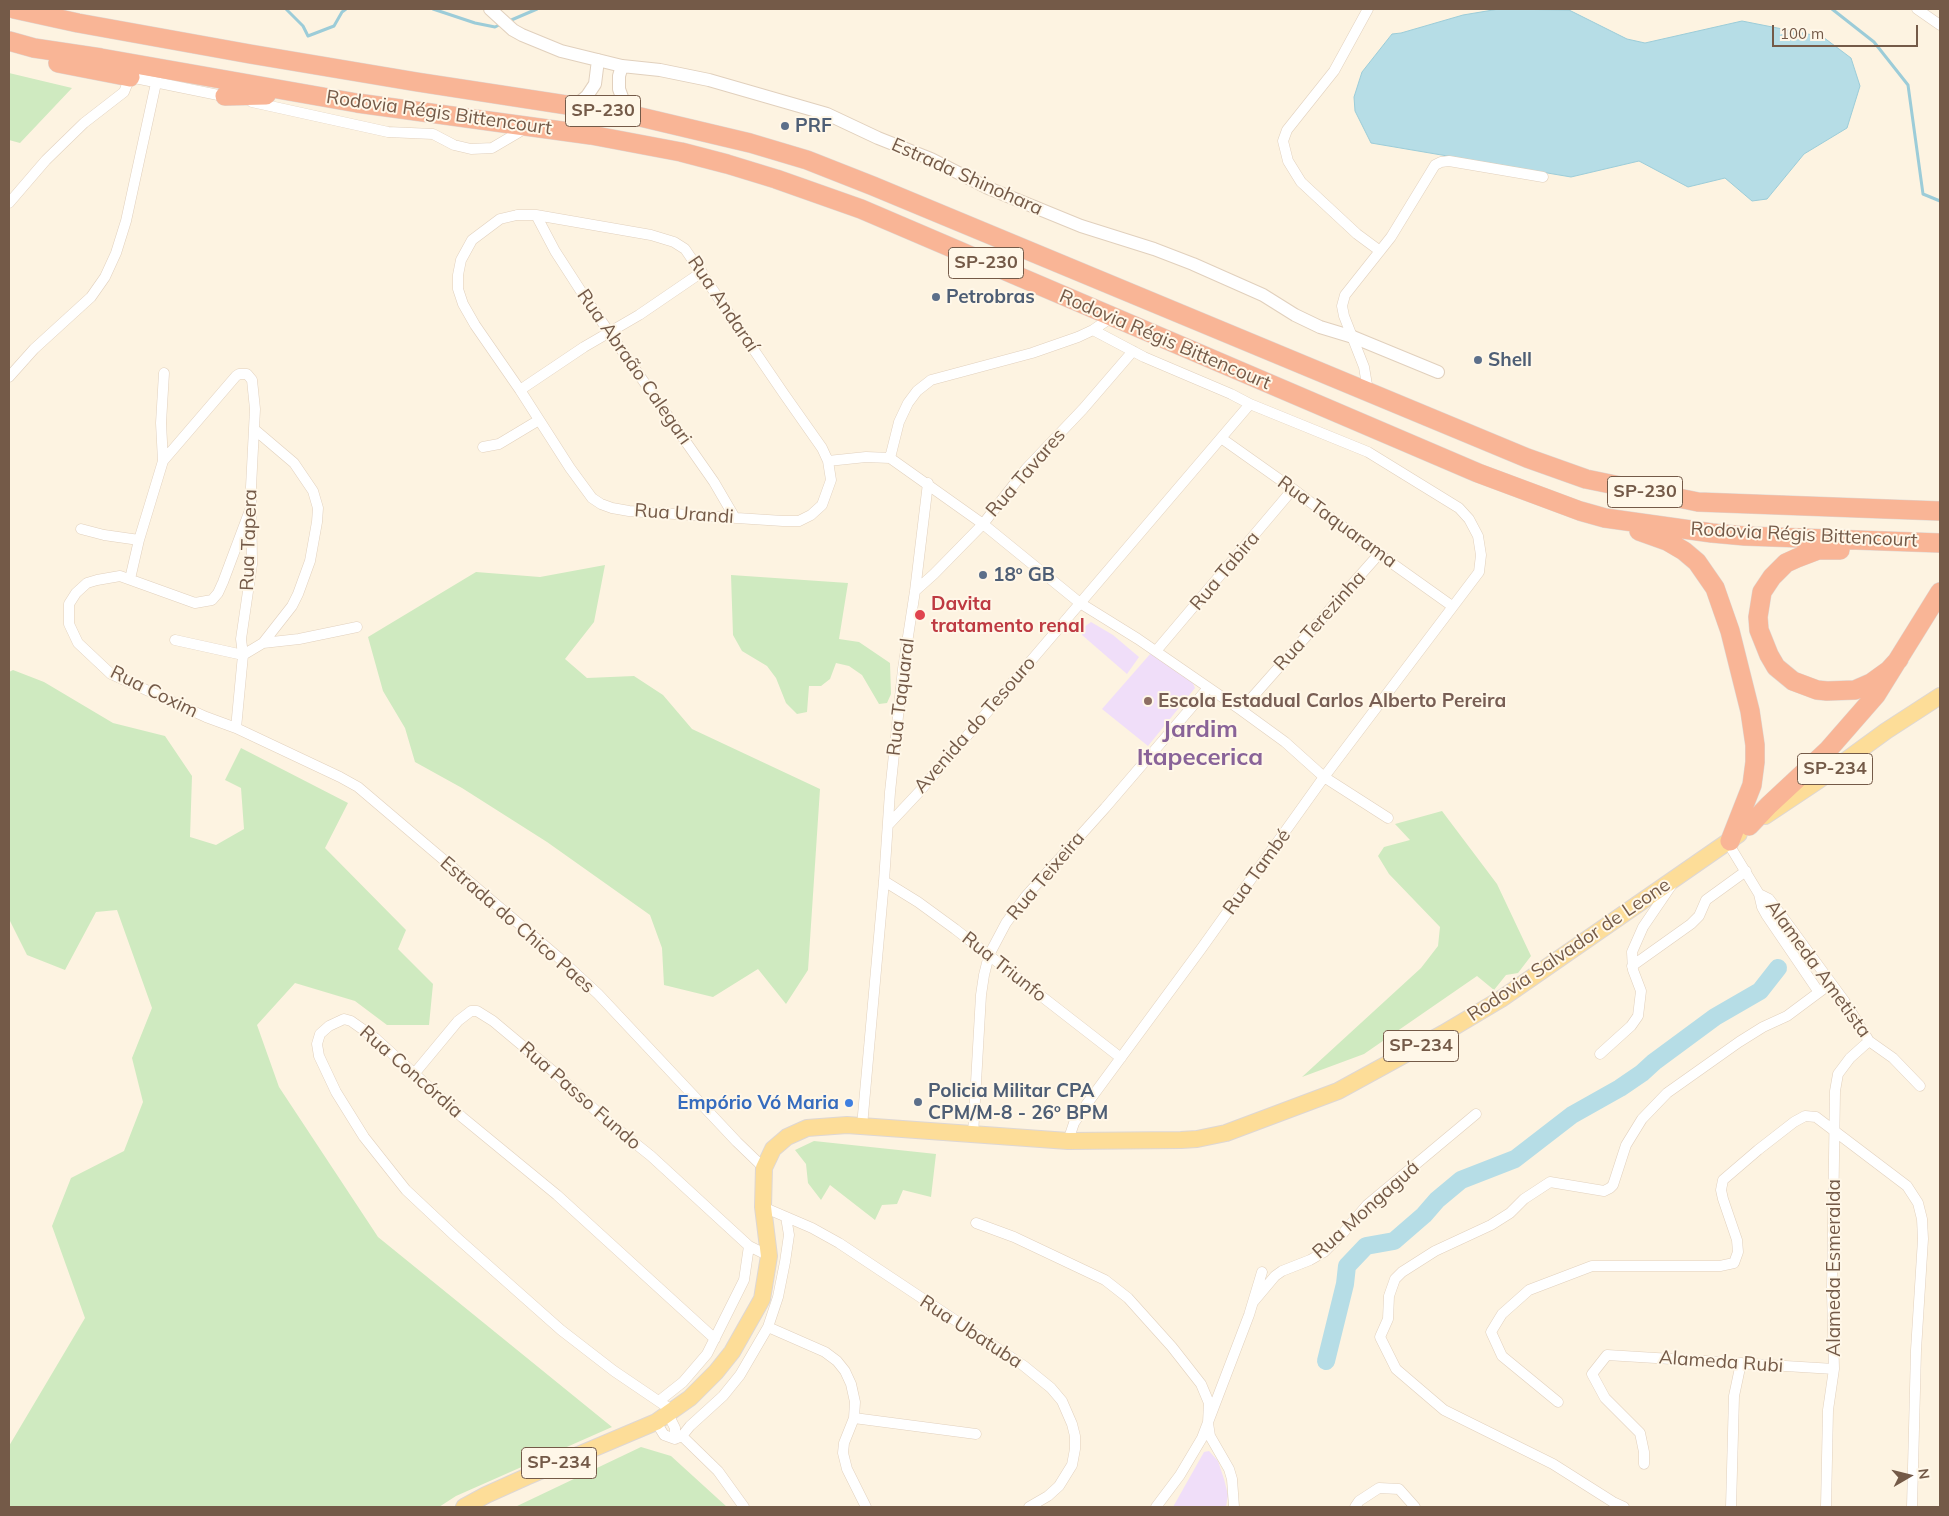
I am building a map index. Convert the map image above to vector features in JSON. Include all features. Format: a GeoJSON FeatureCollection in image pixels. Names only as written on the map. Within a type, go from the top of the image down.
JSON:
{"type":"FeatureCollection","features":[{"type":"Feature","properties":{"kind":"highway","name":"Rodovia Régis Bittencourt"},"geometry":{"type":"LineString","coordinates":[[14,9],[78,23],[250,54],[632,115],[750,143],[807,160],[1527,458],[1586,479],[1698,502],[1940,512]]}},
{"type":"Feature","properties":{"kind":"highway","name":"Rodovia Régis Bittencourt"},"geometry":{"type":"LineString","coordinates":[[9,41],[34,48],[357,103],[592,135],[681,152],[776,179],[861,209],[1478,473],[1550,501],[1606,518],[1745,536],[1940,544]]}},
{"type":"Feature","properties":{"kind":"highway"},"geometry":{"type":"LineString","coordinates":[[34,48],[44,60],[130,78]]}},
{"type":"Feature","properties":{"kind":"highway"},"geometry":{"type":"LineString","coordinates":[[224,96],[277,95],[357,103]]}},
{"type":"Feature","properties":{"kind":"highway"},"geometry":{"type":"LineString","coordinates":[[1606,518],[1628,528],[1660,538],[1684,551],[1697,562],[1707,575],[1722,606],[1750,711],[1755,745],[1752,785],[1729,842]]}},
{"type":"Feature","properties":{"kind":"highway"},"geometry":{"type":"LineString","coordinates":[[1899,659],[1889,670],[1871,683],[1855,690],[1817,690],[1793,681],[1776,667],[1759,630],[1758,617],[1762,592],[1772,577],[1786,564],[1818,550],[1940,544]]}},
{"type":"Feature","properties":{"kind":"highway"},"geometry":{"type":"LineString","coordinates":[[1749,826],[1828,750],[1876,695],[1936,600]]}},
{"type":"Feature","properties":{"kind":"main road","name":"Rodovia Salvador de Leone"},"geometry":{"type":"LineString","coordinates":[[464,1507],[664,1412],[704,1386],[732,1352],[762,1299],[769,1256],[763,1207],[764,1168],[773,1149],[787,1137],[808,1128],[830,1125],[1068,1142],[1197,1139],[1226,1133],[1338,1091],[1418,1048],[1501,999],[1729,842],[1749,826],[1819,780],[1893,726],[1940,696]]}},
{"type":"Feature","properties":{"kind":"street","name":"Estrada Shinohara"},"geometry":{"type":"LineString","coordinates":[[490,9],[522,35],[545,45],[622,66],[660,70],[709,80],[827,114],[878,138],[931,159],[988,188],[1081,226],[1154,249],[1193,264],[1263,295],[1320,327],[1354,337],[1438,372]]}},
{"type":"Feature","properties":{"kind":"street"},"geometry":{"type":"LineString","coordinates":[[1368,9],[1334,71],[1287,130],[1283,141],[1288,161],[1301,182],[1357,234],[1380,251]]}},
{"type":"Feature","properties":{"kind":"street"},"geometry":{"type":"LineString","coordinates":[[1917,9],[1940,25]]}},
{"type":"Feature","properties":{"kind":"street"},"geometry":{"type":"LineString","coordinates":[[575,106],[588,96],[595,84],[598,60]]}},
{"type":"Feature","properties":{"kind":"street"},"geometry":{"type":"LineString","coordinates":[[622,66],[619,76],[619,89],[632,115]]}},
{"type":"Feature","properties":{"kind":"street"},"geometry":{"type":"LineString","coordinates":[[9,203],[46,160],[84,123],[124,92],[130,78],[224,96],[388,132],[433,134],[454,145],[471,149],[492,148],[530,126]]}},
{"type":"Feature","properties":{"kind":"street"},"geometry":{"type":"LineString","coordinates":[[9,377],[34,349],[92,297],[105,277],[116,253],[126,221],[156,83]]}},
{"type":"Feature","properties":{"kind":"street"},"geometry":{"type":"LineString","coordinates":[[1368,391],[1364,368],[1354,337],[1344,316],[1342,306],[1344,295],[1395,231],[1435,165],[1449,161],[1543,177]]}},
{"type":"Feature","properties":{"kind":"street","name":"Rua Andaraí"},"geometry":{"type":"LineString","coordinates":[[520,390],[475,325],[463,304],[458,289],[458,275],[465,250],[472,240],[500,219],[517,215],[536,214],[651,236],[674,242],[685,249],[822,448],[828,461]]}},
{"type":"Feature","properties":{"kind":"street","name":"Rua Abraão Calegari"},"geometry":{"type":"LineString","coordinates":[[536,214],[556,251],[610,333],[714,482],[735,518]]}},
{"type":"Feature","properties":{"kind":"street"},"geometry":{"type":"LineString","coordinates":[[520,390],[702,272]]}},
{"type":"Feature","properties":{"kind":"street"},"geometry":{"type":"LineString","coordinates":[[890,458],[899,422],[908,403],[917,391],[932,380],[1032,353],[1093,330],[1112,317]]}},
{"type":"Feature","properties":{"kind":"street","name":"Rua També"},"geometry":{"type":"LineString","coordinates":[[1068,1142],[1074,1123],[1324,776],[1478,572],[1480,546],[1473,526],[1465,513],[1368,452],[1250,404],[1133,351],[1093,330]]}},
{"type":"Feature","properties":{"kind":"street","name":"Rua Tavares"},"geometry":{"type":"LineString","coordinates":[[915,591],[983,524],[1026,469],[1083,409],[1133,351]]}},
{"type":"Feature","properties":{"kind":"street"},"geometry":{"type":"LineString","coordinates":[[130,579],[139,540],[163,461],[161,423],[164,373]]}},
{"type":"Feature","properties":{"kind":"street","name":"Rua Tapera"},"geometry":{"type":"LineString","coordinates":[[163,461],[239,374],[250,376],[254,395],[250,510],[252,564],[242,632],[243,655],[236,728]]}},
{"type":"Feature","properties":{"kind":"street","name":"Rua Urandi"},"geometry":{"type":"LineString","coordinates":[[520,390],[592,498],[601,504],[629,511],[799,521],[811,515],[822,505],[831,480],[828,461]]}},
{"type":"Feature","properties":{"kind":"street","name":"Avenida do Tesouro"},"geometry":{"type":"LineString","coordinates":[[889,824],[1250,404]]}},
{"type":"Feature","properties":{"kind":"street"},"geometry":{"type":"LineString","coordinates":[[483,447],[499,444],[539,420]]}},
{"type":"Feature","properties":{"kind":"street"},"geometry":{"type":"LineString","coordinates":[[176,640],[243,655],[263,643],[292,606],[301,586],[310,561],[314,542],[318,508],[313,491],[294,463],[254,429]]}},
{"type":"Feature","properties":{"kind":"street","name":"Rua Taquarama"},"geometry":{"type":"LineString","coordinates":[[1221,438],[1452,606]]}},
{"type":"Feature","properties":{"kind":"street"},"geometry":{"type":"LineString","coordinates":[[828,461],[866,456],[890,458],[928,483],[983,524],[1080,603],[1156,651],[1241,710],[1285,742],[1324,776],[1388,818]]}},
{"type":"Feature","properties":{"kind":"street","name":"Rua Taquaral"},"geometry":{"type":"LineString","coordinates":[[862,1126],[889,824],[890,792],[903,669],[915,591],[928,483]]}},
{"type":"Feature","properties":{"kind":"street","name":"Rua Tabira"},"geometry":{"type":"LineString","coordinates":[[1156,651],[1293,489]]}},
{"type":"Feature","properties":{"kind":"street","name":"Rua Coxim"},"geometry":{"type":"LineString","coordinates":[[236,728],[206,717],[111,674],[78,643],[69,624],[68,613],[76,593],[87,583],[120,576],[195,603],[212,600],[223,582],[250,510]]}},
{"type":"Feature","properties":{"kind":"street"},"geometry":{"type":"LineString","coordinates":[[80,529],[139,540]]}},
{"type":"Feature","properties":{"kind":"street","name":"Rua Terezinha"},"geometry":{"type":"LineString","coordinates":[[1241,710],[1379,554]]}},
{"type":"Feature","properties":{"kind":"street"},"geometry":{"type":"LineString","coordinates":[[263,643],[299,639],[357,627]]}},
{"type":"Feature","properties":{"kind":"street","name":"Rua Teixeira"},"geometry":{"type":"LineString","coordinates":[[973,1135],[980,995],[990,956],[1006,923],[1026,896],[1105,808],[1208,688]]}},
{"type":"Feature","properties":{"kind":"street","name":"Estrada do Chico Paes"},"geometry":{"type":"LineString","coordinates":[[236,728],[340,777],[363,792],[558,957],[598,994],[737,1142],[764,1168]]}},
{"type":"Feature","properties":{"kind":"street","name":"Alameda Ametista"},"geometry":{"type":"LineString","coordinates":[[1729,842],[1759,894],[1767,916],[1818,991]]}},
{"type":"Feature","properties":{"kind":"street"},"geometry":{"type":"LineString","coordinates":[[1632,966],[1691,924],[1699,916],[1706,900],[1746,871]]}},
{"type":"Feature","properties":{"kind":"street"},"geometry":{"type":"LineString","coordinates":[[1600,1054],[1631,1026],[1638,1016],[1641,991],[1632,966],[1632,952],[1638,936],[1679,875]]}},
{"type":"Feature","properties":{"kind":"street","name":"Rua Triunfo"},"geometry":{"type":"LineString","coordinates":[[884,881],[918,902],[1121,1058]]}},
{"type":"Feature","properties":{"kind":"street","name":"Alameda Ametista"},"geometry":{"type":"LineString","coordinates":[[1759,894],[1769,899],[1775,906],[1830,984],[1845,1002],[1869,1041],[1893,1058],[1920,1086]]}},
{"type":"Feature","properties":{"kind":"street"},"geometry":{"type":"LineString","coordinates":[[1624,1507],[1553,1464],[1444,1410],[1396,1369],[1380,1337],[1388,1319],[1389,1296],[1395,1280],[1402,1272],[1435,1251],[1498,1221],[1510,1213],[1524,1199],[1550,1182],[1604,1191],[1610,1188],[1613,1185],[1626,1145],[1642,1119],[1667,1093],[1739,1042],[1763,1027],[1787,1016],[1818,991],[1830,984]]}},
{"type":"Feature","properties":{"kind":"street","name":"Rua Passo Fundo"},"geometry":{"type":"LineString","coordinates":[[414,1074],[458,1021],[471,1011],[478,1010],[554,1072],[606,1120],[651,1156],[749,1246],[769,1256]]}},
{"type":"Feature","properties":{"kind":"street","name":"Rua Concórdia"},"geometry":{"type":"LineString","coordinates":[[664,1412],[561,1330],[406,1190],[364,1136],[336,1092],[319,1056],[317,1044],[320,1034],[336,1022],[344,1019],[351,1021],[375,1038],[462,1117],[557,1195],[715,1339]]}},
{"type":"Feature","properties":{"kind":"street","name":"Alameda Esmeralda"},"geometry":{"type":"LineString","coordinates":[[1826,1507],[1828,1410],[1834,1369],[1832,1290],[1835,1091],[1838,1074],[1850,1058],[1869,1041]]}},
{"type":"Feature","properties":{"kind":"street","name":"Rua Mongaguá"},"geometry":{"type":"LineString","coordinates":[[1254,1301],[1282,1271],[1310,1260],[1334,1244],[1377,1195],[1476,1114]]}},
{"type":"Feature","properties":{"kind":"street"},"geometry":{"type":"LineString","coordinates":[[1558,1402],[1502,1356],[1491,1332],[1502,1314],[1529,1290],[1592,1266],[1720,1266],[1734,1263],[1738,1252],[1737,1240],[1723,1199],[1721,1190],[1723,1180],[1794,1122],[1805,1116],[1816,1117],[1902,1182],[1912,1192],[1922,1219],[1923,1238],[1916,1350],[1912,1507]]}},
{"type":"Feature","properties":{"kind":"street","name":"Rua Ubatuba"},"geometry":{"type":"LineString","coordinates":[[763,1207],[812,1228],[839,1243],[1024,1366],[1039,1377],[1056,1395],[1068,1414],[1074,1430],[1075,1449],[1072,1465],[1060,1486],[1048,1496],[1029,1507]]}},
{"type":"Feature","properties":{"kind":"street"},"geometry":{"type":"LineString","coordinates":[[678,1438],[712,1407],[736,1381],[768,1326],[778,1297],[785,1262],[789,1234],[786,1217]]}},
{"type":"Feature","properties":{"kind":"street"},"geometry":{"type":"LineString","coordinates":[[976,1223],[1014,1237],[1105,1280],[1128,1298],[1202,1384],[1209,1403],[1208,1423],[1215,1445],[1225,1460],[1231,1474],[1234,1507]]}},
{"type":"Feature","properties":{"kind":"street"},"geometry":{"type":"LineString","coordinates":[[744,1507],[718,1471],[678,1438],[664,1435],[664,1412],[683,1382],[697,1368],[707,1354],[715,1339],[744,1280],[749,1246]]}},
{"type":"Feature","properties":{"kind":"street","name":"Rua Mongaguá"},"geometry":{"type":"LineString","coordinates":[[1156,1507],[1202,1438],[1254,1301],[1262,1272]]}},
{"type":"Feature","properties":{"kind":"street"},"geometry":{"type":"LineString","coordinates":[[768,1326],[817,1348],[837,1361],[845,1371],[851,1384],[855,1402],[854,1418],[844,1443],[843,1454],[847,1469],[866,1507]]}},
{"type":"Feature","properties":{"kind":"street","name":"Alameda Rubi"},"geometry":{"type":"LineString","coordinates":[[1644,1464],[1644,1452],[1640,1433],[1605,1398],[1592,1374],[1607,1355],[1834,1369]]}},
{"type":"Feature","properties":{"kind":"street"},"geometry":{"type":"LineString","coordinates":[[1731,1507],[1734,1396],[1741,1363]]}},
{"type":"Feature","properties":{"kind":"street"},"geometry":{"type":"LineString","coordinates":[[854,1418],[976,1434]]}},
{"type":"Feature","properties":{"kind":"street"},"geometry":{"type":"LineString","coordinates":[[1357,1504],[1379,1488],[1399,1489],[1415,1507]]}},
{"type":"Feature","properties":{"kind":"shaded area"},"geometry":{"type":"Polygon","coordinates":[[[1091,622],[1113,635],[1139,657],[1127,674],[1082,635],[1084,627],[1091,622]]]}},
{"type":"Feature","properties":{"kind":"shaded area","name":"Escola Estadual Carlos Alberto Pereira"},"geometry":{"type":"Polygon","coordinates":[[[1151,653],[1192,681],[1195,688],[1148,746],[1102,709],[1151,653]]]}},
{"type":"Feature","properties":{"kind":"shaded area"},"geometry":{"type":"Polygon","coordinates":[[[1209,1451],[1218,1461],[1224,1479],[1228,1495],[1226,1507],[1173,1507],[1204,1452],[1209,1451]]]}},
{"type":"Feature","properties":{"kind":"green space"},"geometry":{"type":"Polygon","coordinates":[[[9,73],[72,88],[20,143],[9,140],[9,73]]]}},
{"type":"Feature","properties":{"kind":"green space"},"geometry":{"type":"Polygon","coordinates":[[[605,565],[594,622],[565,659],[587,678],[634,676],[663,695],[692,729],[820,789],[808,970],[786,1004],[758,969],[713,997],[664,985],[662,948],[650,915],[547,842],[462,788],[415,762],[405,728],[383,691],[368,637],[476,572],[540,577],[605,565]]]}},
{"type":"Feature","properties":{"kind":"green space"},"geometry":{"type":"Polygon","coordinates":[[[731,575],[848,583],[839,639],[859,642],[890,663],[891,694],[887,703],[879,704],[862,675],[849,666],[836,663],[830,679],[821,686],[809,686],[807,712],[797,714],[786,703],[776,678],[767,666],[742,651],[733,635],[731,575]]]}},
{"type":"Feature","properties":{"kind":"green space"},"geometry":{"type":"Polygon","coordinates":[[[13,670],[44,682],[113,723],[165,736],[192,776],[190,837],[216,845],[244,829],[241,788],[225,780],[241,748],[348,803],[325,848],[406,930],[398,949],[433,984],[429,1025],[387,1025],[355,1001],[295,983],[257,1025],[279,1087],[378,1237],[612,1427],[456,1496],[439,1507],[9,1507],[9,1446],[85,1318],[52,1226],[71,1178],[124,1151],[143,1102],[132,1058],[152,1008],[117,910],[96,912],[65,970],[27,955],[9,919],[9,672],[13,670]]]}},
{"type":"Feature","properties":{"kind":"green space"},"geometry":{"type":"Polygon","coordinates":[[[1442,811],[1497,884],[1531,956],[1518,973],[1506,975],[1494,990],[1477,976],[1364,1054],[1302,1077],[1421,968],[1438,946],[1440,927],[1389,874],[1378,856],[1384,847],[1410,840],[1395,824],[1442,811]]]}},
{"type":"Feature","properties":{"kind":"green space"},"geometry":{"type":"Polygon","coordinates":[[[814,1141],[936,1154],[931,1197],[903,1190],[897,1204],[882,1205],[875,1220],[830,1185],[821,1200],[808,1183],[806,1164],[795,1150],[814,1141]]]}},
{"type":"Feature","properties":{"kind":"green space"},"geometry":{"type":"Polygon","coordinates":[[[641,1447],[671,1456],[727,1507],[515,1507],[641,1447]]]}},
{"type":"Feature","properties":{"kind":"water"},"geometry":{"type":"Polygon","coordinates":[[[1499,9],[1569,10],[1627,39],[1645,43],[1742,21],[1823,37],[1851,58],[1860,86],[1847,128],[1804,154],[1767,199],[1752,201],[1725,178],[1688,187],[1639,161],[1571,177],[1371,143],[1355,111],[1354,97],[1362,72],[1392,34],[1463,15],[1499,9]]]}},
{"type":"Feature","properties":{"kind":"waterway"},"geometry":{"type":"LineString","coordinates":[[286,9],[303,26],[308,36],[334,26],[342,12],[346,9]]}},
{"type":"Feature","properties":{"kind":"waterway"},"geometry":{"type":"LineString","coordinates":[[433,9],[475,23],[495,27],[501,24]]}},
{"type":"Feature","properties":{"kind":"waterway"},"geometry":{"type":"LineString","coordinates":[[509,21],[537,9]]}},
{"type":"Feature","properties":{"kind":"waterway"},"geometry":{"type":"LineString","coordinates":[[1832,9],[1874,42],[1908,85],[1923,194],[1940,201]]}},
{"type":"Feature","properties":{"kind":"waterway"},"geometry":{"type":"LineString","coordinates":[[1326,1361],[1345,1284],[1347,1266],[1366,1246],[1394,1241],[1461,1180],[1515,1159],[1572,1115],[1620,1088],[1715,1017],[1760,991],[1778,968]]}},
{"type":"Feature","properties":{"kind":"place","name":"PRF"},"geometry":{"type":"Point","coordinates":[785,126]}},
{"type":"Feature","properties":{"kind":"place","name":"Petrobras"},"geometry":{"type":"Point","coordinates":[936,297]}},
{"type":"Feature","properties":{"kind":"place","name":"Shell"},"geometry":{"type":"Point","coordinates":[1478,360]}},
{"type":"Feature","properties":{"kind":"place","name":"18º GB"},"geometry":{"type":"Point","coordinates":[983,575]}},
{"type":"Feature","properties":{"kind":"place","name":"Davita tratamento renal"},"geometry":{"type":"Point","coordinates":[920,615]}},
{"type":"Feature","properties":{"kind":"place","name":"Escola Estadual Carlos Alberto Pereira"},"geometry":{"type":"Point","coordinates":[1148,701]}},
{"type":"Feature","properties":{"kind":"place","name":"Policia Militar CPA CPM/M-8 - 26º BPM"},"geometry":{"type":"Point","coordinates":[918,1102]}},
{"type":"Feature","properties":{"kind":"place","name":"Empório Vó Maria"},"geometry":{"type":"Point","coordinates":[849,1103]}},
{"type":"Feature","properties":{"kind":"district","name":"Jardim Itapecerica"},"geometry":{"type":"Point","coordinates":[1200,744]}}]}
